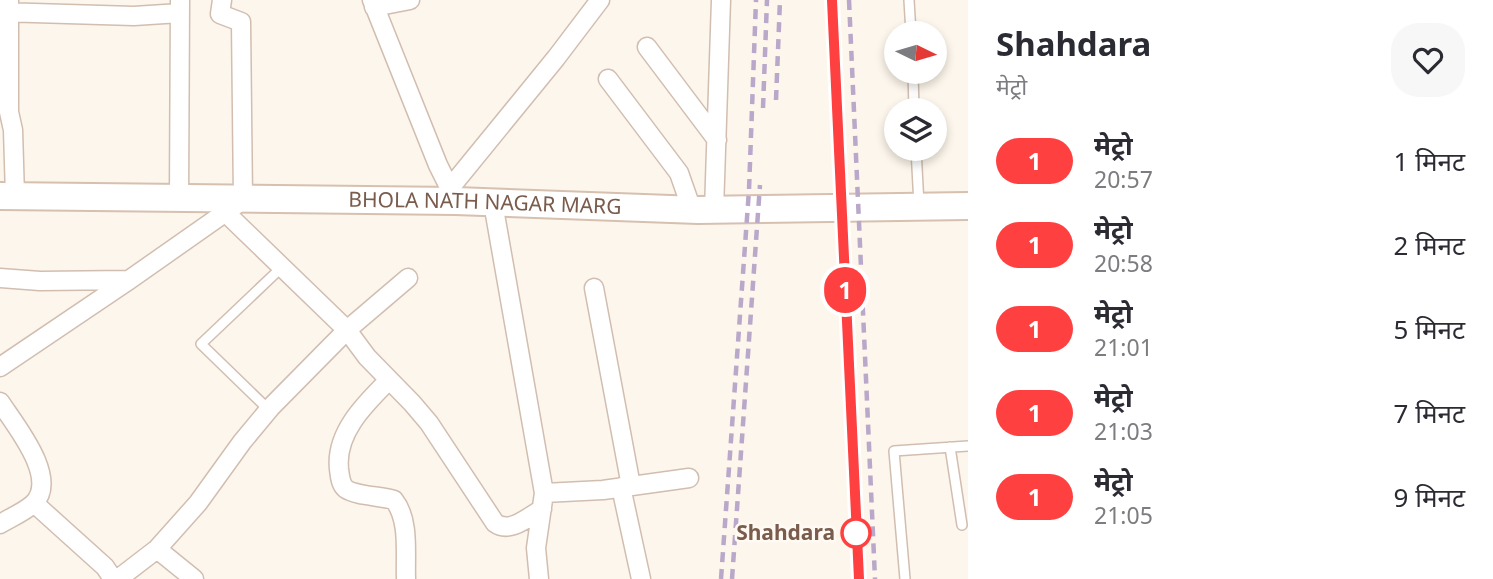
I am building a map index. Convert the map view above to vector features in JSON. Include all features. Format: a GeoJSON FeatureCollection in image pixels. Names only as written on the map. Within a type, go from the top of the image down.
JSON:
{"type":"FeatureCollection","features":[{"type":"Feature","properties":{"kind":"street"},"geometry":{"type":"LineString","coordinates":[[222,0],[220,14],[241,22],[234,206],[282,267],[347,330],[388,381],[412,403],[495,523],[508,527],[543,501],[689,478]]}},
{"type":"Feature","properties":{"kind":"street"},"geometry":{"type":"LineString","coordinates":[[410,0],[373,4],[453,194]]}},
{"type":"Feature","properties":{"kind":"street"},"geometry":{"type":"LineString","coordinates":[[591,0],[600,0]]}},
{"type":"Feature","properties":{"kind":"street"},"geometry":{"type":"LineString","coordinates":[[453,194],[600,0]]}},
{"type":"Feature","properties":{"kind":"street"},"geometry":{"type":"LineString","coordinates":[[703,210],[717,140],[721,0]]}},
{"type":"Feature","properties":{"kind":"street"},"geometry":{"type":"LineString","coordinates":[[7,196],[13,130],[5,112],[6,8],[134,16],[180,7],[179,199]]}},
{"type":"Feature","properties":{"kind":"street"},"geometry":{"type":"LineString","coordinates":[[646,47],[717,140]]}},
{"type":"Feature","properties":{"kind":"street"},"geometry":{"type":"LineString","coordinates":[[608,79],[679,173],[703,210]]}},
{"type":"Feature","properties":{"kind":"street","name":"BHOLA NATH NAGAR MARG"},"geometry":{"type":"LineString","coordinates":[[7,196],[179,199],[234,206],[453,194],[494,203],[703,210],[968,206]]}},
{"type":"Feature","properties":{"kind":"street"},"geometry":{"type":"LineString","coordinates":[[494,203],[543,501],[536,548],[539,579]]}},
{"type":"Feature","properties":{"kind":"street"},"geometry":{"type":"LineString","coordinates":[[0,367],[234,206]]}},
{"type":"Feature","properties":{"kind":"street"},"geometry":{"type":"LineString","coordinates":[[0,278],[40,281],[129,280]]}},
{"type":"Feature","properties":{"kind":"street"},"geometry":{"type":"LineString","coordinates":[[34,503],[115,579],[157,549],[198,503],[269,410],[347,330],[408,278]]}},
{"type":"Feature","properties":{"kind":"street"},"geometry":{"type":"LineString","coordinates":[[594,288],[641,579]]}},
{"type":"Feature","properties":{"kind":"street"},"geometry":{"type":"LineString","coordinates":[[388,381],[363,406],[348,428],[338,464],[340,481],[346,489],[394,500],[400,508],[406,579]]}},
{"type":"Feature","properties":{"kind":"street"},"geometry":{"type":"LineString","coordinates":[[0,402],[24,439],[41,474],[42,488],[34,503],[0,524]]}},
{"type":"Feature","properties":{"kind":"street"},"geometry":{"type":"LineString","coordinates":[[157,549],[194,579]]}},
{"type":"Feature","properties":{"kind":"lane"},"geometry":{"type":"LineString","coordinates":[[909,0],[910,21]]}},
{"type":"Feature","properties":{"kind":"lane"},"geometry":{"type":"LineString","coordinates":[[917,161],[919,206]]}},
{"type":"Feature","properties":{"kind":"lane"},"geometry":{"type":"LineString","coordinates":[[269,410],[201,344],[282,267]]}},
{"type":"Feature","properties":{"kind":"lane"},"geometry":{"type":"LineString","coordinates":[[905,579],[894,451],[968,446]]}},
{"type":"Feature","properties":{"kind":"lane"},"geometry":{"type":"LineString","coordinates":[[950,447],[962,526]]}},
{"type":"Feature","properties":{"kind":"railway"},"geometry":{"type":"LineString","coordinates":[[721,579],[749,190],[756,0]]}},
{"type":"Feature","properties":{"kind":"railway"},"geometry":{"type":"LineString","coordinates":[[763,108],[767,0]]}},
{"type":"Feature","properties":{"kind":"railway"},"geometry":{"type":"LineString","coordinates":[[776,100],[780,0]]}},
{"type":"Feature","properties":{"kind":"railway"},"geometry":{"type":"LineString","coordinates":[[832,0],[859,579]]}},
{"type":"Feature","properties":{"kind":"railway"},"geometry":{"type":"LineString","coordinates":[[849,0],[875,579]]}},
{"type":"Feature","properties":{"kind":"railway"},"geometry":{"type":"LineString","coordinates":[[732,579],[760,185]]}},
{"type":"Feature","properties":{"kind":"metro line","name":"1"},"geometry":{"type":"LineString","coordinates":[[832,0],[859,579]]}},
{"type":"Feature","properties":{"kind":"place","name":"Shahdara"},"geometry":{"type":"Point","coordinates":[856,533]}}]}
